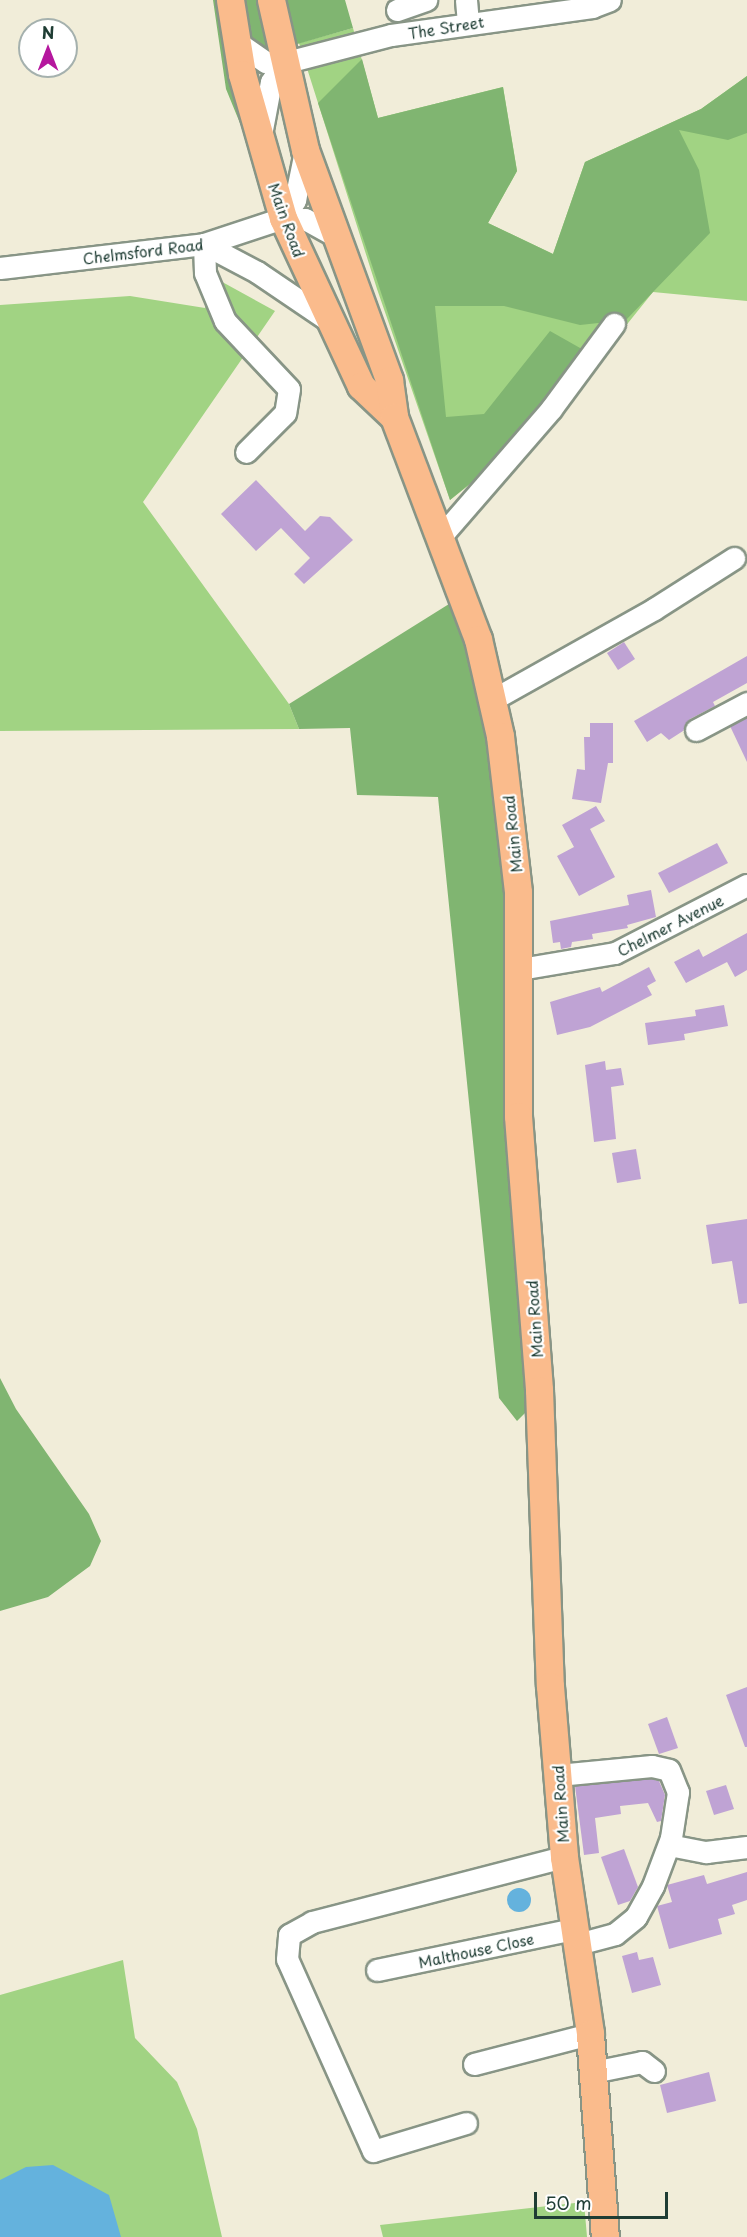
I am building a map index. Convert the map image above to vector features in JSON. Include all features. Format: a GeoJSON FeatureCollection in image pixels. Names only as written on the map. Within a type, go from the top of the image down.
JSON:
{"type":"FeatureCollection","features":[{"type":"Feature","properties":{"kind":"main road","name":"Main Road"},"geometry":{"type":"LineString","coordinates":[[230,0],[237,42],[260,140],[283,218],[328,320],[361,386],[394,417]]}},
{"type":"Feature","properties":{"kind":"main road","name":"Main Road"},"geometry":{"type":"LineString","coordinates":[[271,0],[283,63],[305,150],[389,380],[394,417],[442,536],[478,639],[492,700],[513,840],[520,969],[518,1116],[539,1390],[550,1686],[564,1857],[590,2034],[605,2237]]}},
{"type":"Feature","properties":{"kind":"street"},"geometry":{"type":"LineString","coordinates":[[397,10],[426,0]]}},
{"type":"Feature","properties":{"kind":"street"},"geometry":{"type":"LineString","coordinates":[[466,0],[468,24]]}},
{"type":"Feature","properties":{"kind":"street","name":"The Street"},"geometry":{"type":"LineString","coordinates":[[283,63],[391,35],[591,7],[610,0]]}},
{"type":"Feature","properties":{"kind":"street"},"geometry":{"type":"LineString","coordinates":[[237,42],[266,62],[283,63],[271,82],[260,140]]}},
{"type":"Feature","properties":{"kind":"street"},"geometry":{"type":"LineString","coordinates":[[283,218],[295,200],[305,150]]}},
{"type":"Feature","properties":{"kind":"street","name":"Chelmsford Road"},"geometry":{"type":"LineString","coordinates":[[0,268],[204,244],[283,218],[305,219],[336,236]]}},
{"type":"Feature","properties":{"kind":"street"},"geometry":{"type":"LineString","coordinates":[[246,452],[285,413],[289,389],[225,321],[205,273],[204,244],[257,272],[328,320]]}},
{"type":"Feature","properties":{"kind":"street"},"geometry":{"type":"LineString","coordinates":[[442,536],[551,410],[614,324]]}},
{"type":"Feature","properties":{"kind":"street"},"geometry":{"type":"LineString","coordinates":[[492,700],[654,609],[734,558]]}},
{"type":"Feature","properties":{"kind":"street"},"geometry":{"type":"LineString","coordinates":[[696,730],[747,703]]}},
{"type":"Feature","properties":{"kind":"street","name":"Chelmer Avenue"},"geometry":{"type":"LineString","coordinates":[[520,969],[615,953],[747,885]]}},
{"type":"Feature","properties":{"kind":"street","name":"Malthouse Close"},"geometry":{"type":"LineString","coordinates":[[377,1970],[576,1937],[615,1934],[636,1917],[669,1845],[678,1792],[669,1770],[640,1765],[558,1775]]}},
{"type":"Feature","properties":{"kind":"street"},"geometry":{"type":"LineString","coordinates":[[669,1845],[706,1852],[747,1847]]}},
{"type":"Feature","properties":{"kind":"street"},"geometry":{"type":"LineString","coordinates":[[466,2123],[373,2151],[287,1959],[289,1935],[312,1922],[564,1857]]}},
{"type":"Feature","properties":{"kind":"street"},"geometry":{"type":"LineString","coordinates":[[474,2064],[590,2034]]}},
{"type":"Feature","properties":{"kind":"street"},"geometry":{"type":"LineString","coordinates":[[593,2072],[642,2062],[654,2072]]}},
{"type":"Feature","properties":{"kind":"green space"},"geometry":{"type":"Polygon","coordinates":[[[213,0],[345,0],[353,28],[235,62],[275,209],[226,89],[213,0]]]}},
{"type":"Feature","properties":{"kind":"green space"},"geometry":{"type":"Polygon","coordinates":[[[353,28],[378,118],[503,87],[517,171],[488,223],[553,254],[585,162],[701,109],[747,76],[747,301],[653,292],[550,420],[450,500],[377,289],[299,43],[353,28]]]}},
{"type":"Feature","properties":{"kind":"green space"},"geometry":{"type":"Polygon","coordinates":[[[362,59],[378,118],[503,87],[517,171],[488,223],[553,254],[585,162],[701,109],[747,76],[747,133],[728,140],[679,130],[699,170],[710,233],[626,320],[580,325],[504,306],[435,306],[446,417],[484,414],[550,331],[596,357],[554,415],[450,500],[318,103],[362,59]]]}},
{"type":"Feature","properties":{"kind":"green space"},"geometry":{"type":"Polygon","coordinates":[[[215,278],[275,311],[143,502],[289,704],[299,729],[0,731],[0,305],[130,296],[205,308],[215,278]]]}},
{"type":"Feature","properties":{"kind":"green space"},"geometry":{"type":"Polygon","coordinates":[[[457,599],[503,794],[526,1412],[517,1421],[499,1398],[438,797],[357,795],[350,728],[299,729],[289,704],[457,599]]]}},
{"type":"Feature","properties":{"kind":"green space"},"geometry":{"type":"Polygon","coordinates":[[[0,1378],[16,1409],[89,1514],[101,1541],[90,1566],[48,1597],[0,1611],[0,1378]]]}},
{"type":"Feature","properties":{"kind":"green space"},"geometry":{"type":"Polygon","coordinates":[[[123,1960],[135,2038],[177,2082],[197,2129],[222,2237],[0,2237],[0,1995],[123,1960]]]}},
{"type":"Feature","properties":{"kind":"green space"},"geometry":{"type":"Polygon","coordinates":[[[584,2202],[587,2237],[383,2237],[380,2225],[584,2202]]]}},
{"type":"Feature","properties":{"kind":"water"},"geometry":{"type":"Polygon","coordinates":[[[519,1888],[528,1891],[531,1900],[528,1909],[519,1912],[510,1909],[507,1900],[510,1891],[519,1888]]]}},
{"type":"Feature","properties":{"kind":"water"},"geometry":{"type":"Polygon","coordinates":[[[53,2165],[109,2195],[121,2237],[0,2237],[0,2180],[26,2167],[53,2165]]]}},
{"type":"Feature","properties":{"kind":"building"},"geometry":{"type":"Polygon","coordinates":[[[256,480],[305,531],[320,516],[330,517],[353,540],[304,584],[294,574],[310,558],[281,528],[256,551],[221,514],[256,480]]]}},
{"type":"Feature","properties":{"kind":"building"},"geometry":{"type":"Polygon","coordinates":[[[624,642],[635,659],[618,670],[607,653],[624,642]]]}},
{"type":"Feature","properties":{"kind":"building"},"geometry":{"type":"Polygon","coordinates":[[[747,656],[747,683],[713,702],[715,706],[690,719],[683,731],[669,740],[661,733],[647,742],[634,721],[747,656]]]}},
{"type":"Feature","properties":{"kind":"building"},"geometry":{"type":"Polygon","coordinates":[[[747,717],[747,762],[730,726],[747,717]]]}},
{"type":"Feature","properties":{"kind":"building"},"geometry":{"type":"Polygon","coordinates":[[[590,723],[613,723],[613,763],[608,763],[601,803],[572,799],[577,769],[585,770],[584,737],[590,737],[590,723]]]}},
{"type":"Feature","properties":{"kind":"building"},"geometry":{"type":"Polygon","coordinates":[[[596,806],[605,821],[590,829],[615,877],[579,896],[557,856],[574,847],[562,825],[596,806]]]}},
{"type":"Feature","properties":{"kind":"building"},"geometry":{"type":"Polygon","coordinates":[[[717,843],[728,863],[669,893],[658,873],[717,843]]]}},
{"type":"Feature","properties":{"kind":"building"},"geometry":{"type":"Polygon","coordinates":[[[651,890],[656,917],[627,925],[628,928],[592,934],[593,939],[572,942],[571,947],[561,949],[560,942],[553,943],[550,921],[629,905],[627,895],[651,890]]]}},
{"type":"Feature","properties":{"kind":"building"},"geometry":{"type":"Polygon","coordinates":[[[747,933],[747,970],[735,977],[727,962],[686,983],[674,962],[699,949],[703,957],[747,933]]]}},
{"type":"Feature","properties":{"kind":"building"},"geometry":{"type":"Polygon","coordinates":[[[649,967],[656,981],[647,986],[652,995],[590,1027],[557,1035],[550,1002],[600,987],[602,992],[649,967]]]}},
{"type":"Feature","properties":{"kind":"building"},"geometry":{"type":"Polygon","coordinates":[[[724,1005],[728,1026],[684,1034],[685,1040],[648,1045],[645,1023],[696,1016],[695,1010],[724,1005]]]}},
{"type":"Feature","properties":{"kind":"building"},"geometry":{"type":"Polygon","coordinates":[[[605,1061],[606,1070],[621,1068],[624,1085],[611,1087],[616,1139],[594,1142],[585,1065],[605,1061]]]}},
{"type":"Feature","properties":{"kind":"building"},"geometry":{"type":"Polygon","coordinates":[[[636,1149],[641,1179],[617,1183],[612,1153],[636,1149]]]}},
{"type":"Feature","properties":{"kind":"building"},"geometry":{"type":"Polygon","coordinates":[[[747,1219],[747,1303],[739,1304],[732,1261],[712,1264],[706,1225],[747,1219]]]}},
{"type":"Feature","properties":{"kind":"building"},"geometry":{"type":"Polygon","coordinates":[[[747,1687],[747,1747],[745,1747],[726,1695],[747,1687]]]}},
{"type":"Feature","properties":{"kind":"building"},"geometry":{"type":"Polygon","coordinates":[[[667,1717],[678,1748],[659,1754],[648,1724],[667,1717]]]}},
{"type":"Feature","properties":{"kind":"building"},"geometry":{"type":"Polygon","coordinates":[[[651,1779],[659,1781],[665,1795],[661,1821],[657,1822],[648,1803],[620,1806],[621,1814],[595,1818],[599,1853],[584,1855],[575,1786],[651,1779]]]}},
{"type":"Feature","properties":{"kind":"building"},"geometry":{"type":"Polygon","coordinates":[[[726,1785],[734,1809],[714,1815],[706,1791],[726,1785]]]}},
{"type":"Feature","properties":{"kind":"building"},"geometry":{"type":"Polygon","coordinates":[[[624,1849],[638,1887],[630,1901],[618,1905],[601,1857],[624,1849]]]}},
{"type":"Feature","properties":{"kind":"building"},"geometry":{"type":"Polygon","coordinates":[[[747,1872],[747,1900],[732,1905],[735,1914],[718,1919],[722,1934],[669,1949],[657,1906],[672,1902],[667,1885],[704,1875],[707,1884],[747,1872]]]}},
{"type":"Feature","properties":{"kind":"building"},"geometry":{"type":"Polygon","coordinates":[[[637,1952],[639,1960],[653,1957],[661,1985],[632,1993],[622,1956],[637,1952]]]}},
{"type":"Feature","properties":{"kind":"building"},"geometry":{"type":"Polygon","coordinates":[[[709,2072],[716,2101],[667,2113],[660,2085],[709,2072]]]}}]}
